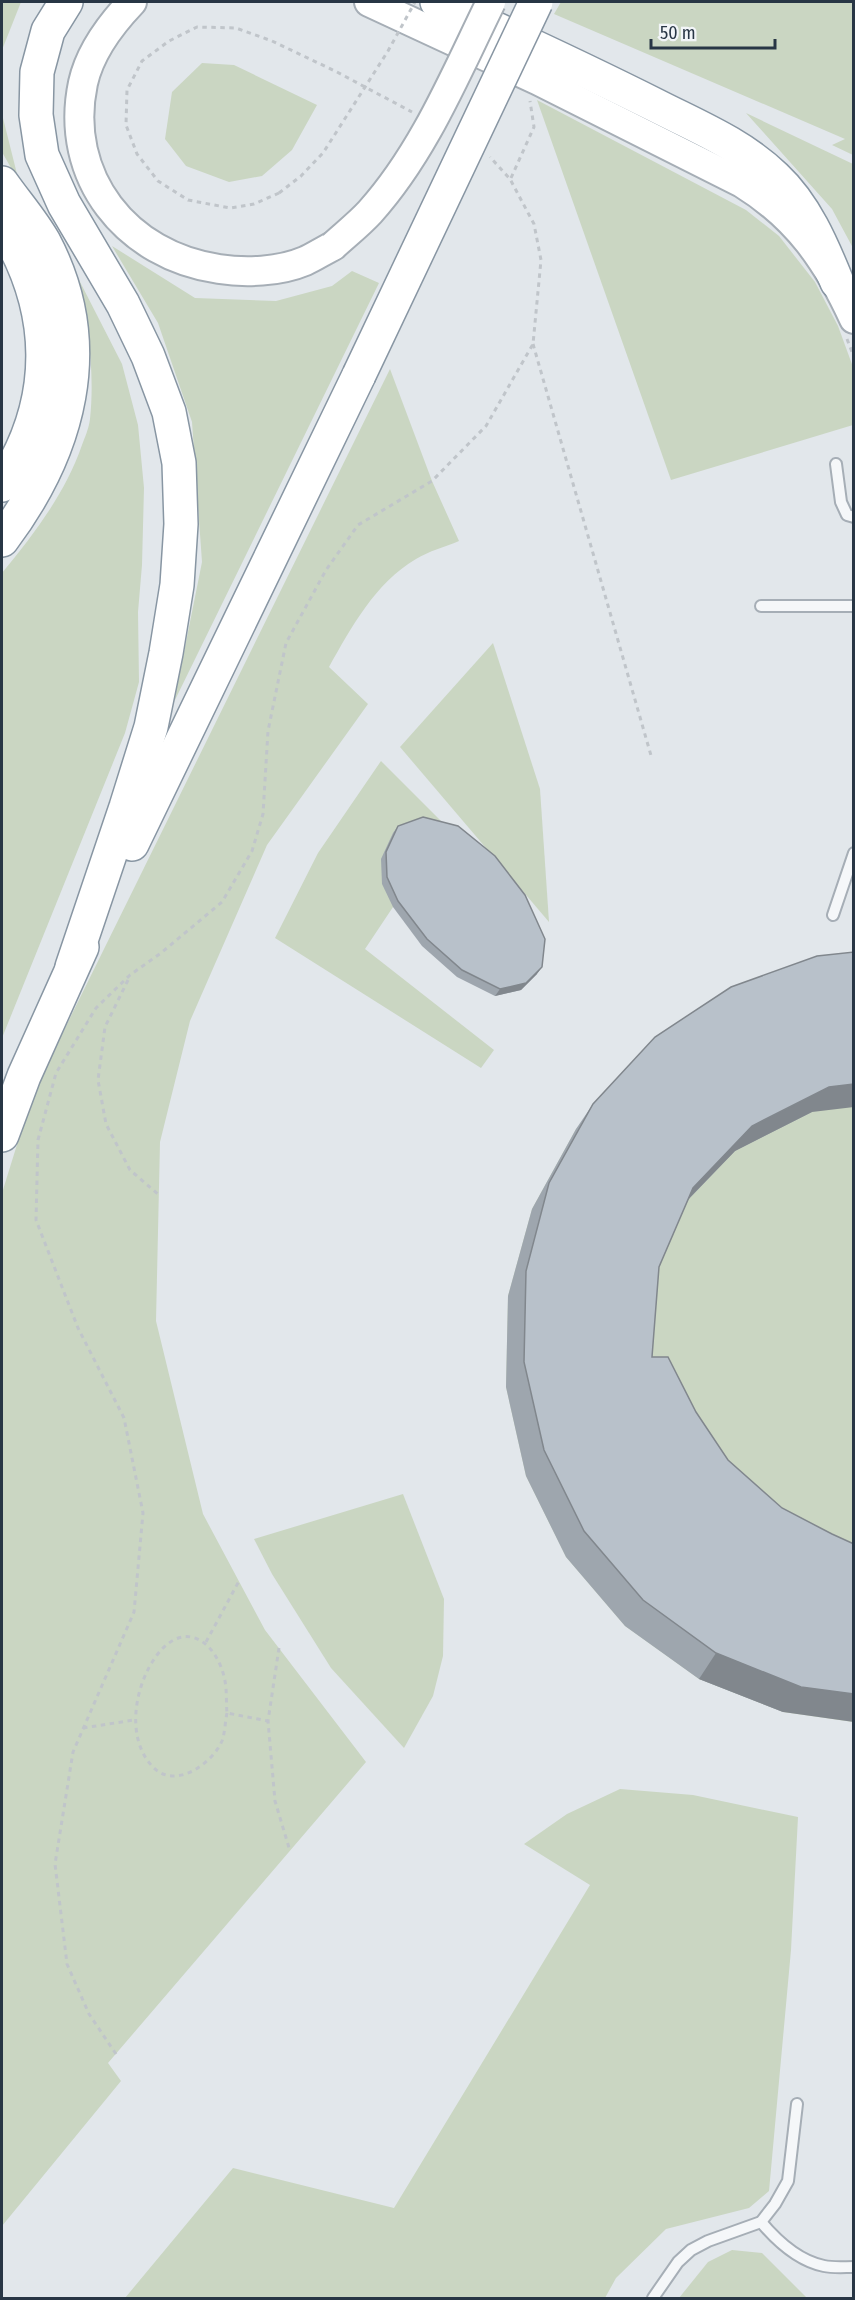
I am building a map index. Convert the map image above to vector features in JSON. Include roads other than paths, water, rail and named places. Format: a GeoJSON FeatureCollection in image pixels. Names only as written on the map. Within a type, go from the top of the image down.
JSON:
{"type":"FeatureCollection","features":[{"type":"Feature","properties":{"kind":"highway"},"geometry":{"type":"LineString","coordinates":[[66,2],[48,31],[37,72],[36,115],[42,155],[64,204],[123,304],[152,367],[169,412],[178,463],[181,524],[177,585],[151,727],[72,967]]}},
{"type":"Feature","properties":{"kind":"highway"},"geometry":{"type":"LineString","coordinates":[[437,2],[550,53],[718,137],[753,158],[777,178],[797,203],[820,242],[837,282]]}},
{"type":"Feature","properties":{"kind":"highway"},"geometry":{"type":"LineString","coordinates":[[2,1136],[24,1076],[72,967],[359,375],[536,2]]}},
{"type":"Feature","properties":{"kind":"highway"},"geometry":{"type":"LineString","coordinates":[[2,183],[43,241],[55,267],[65,297],[71,331],[72,357],[68,404],[56,448],[29,501],[2,540]]}},
{"type":"Feature","properties":{"kind":"highway"},"geometry":{"type":"LineString","coordinates":[[2,224],[35,295],[41,322],[43,351],[42,381],[34,416],[21,448],[2,484]]}},
{"type":"Feature","properties":{"kind":"main road"},"geometry":{"type":"LineString","coordinates":[[132,2],[114,21],[95,51],[83,82],[80,117],[83,148],[95,185],[116,218],[151,247],[194,266],[232,272],[271,270],[303,262],[333,246],[369,213],[404,166],[442,103],[491,2]]}},
{"type":"Feature","properties":{"kind":"main road"},"geometry":{"type":"LineString","coordinates":[[369,2],[537,80],[742,183],[763,196],[786,215],[807,238],[837,282],[849,327]]}},
{"type":"Feature","properties":{"kind":"lane"},"geometry":{"type":"LineString","coordinates":[[836,464],[841,502],[847,515],[854,517]]}},
{"type":"Feature","properties":{"kind":"lane"},"geometry":{"type":"LineString","coordinates":[[761,606],[854,606]]}},
{"type":"Feature","properties":{"kind":"lane"},"geometry":{"type":"LineString","coordinates":[[834,915],[854,853]]}},
{"type":"Feature","properties":{"kind":"lane"},"geometry":{"type":"LineString","coordinates":[[653,2298],[678,2262],[692,2250],[708,2241],[762,2222],[788,2181],[797,2104]]}},
{"type":"Feature","properties":{"kind":"lane"},"geometry":{"type":"LineString","coordinates":[[762,2222],[776,2239],[807,2260],[825,2266],[854,2267]]}}]}
